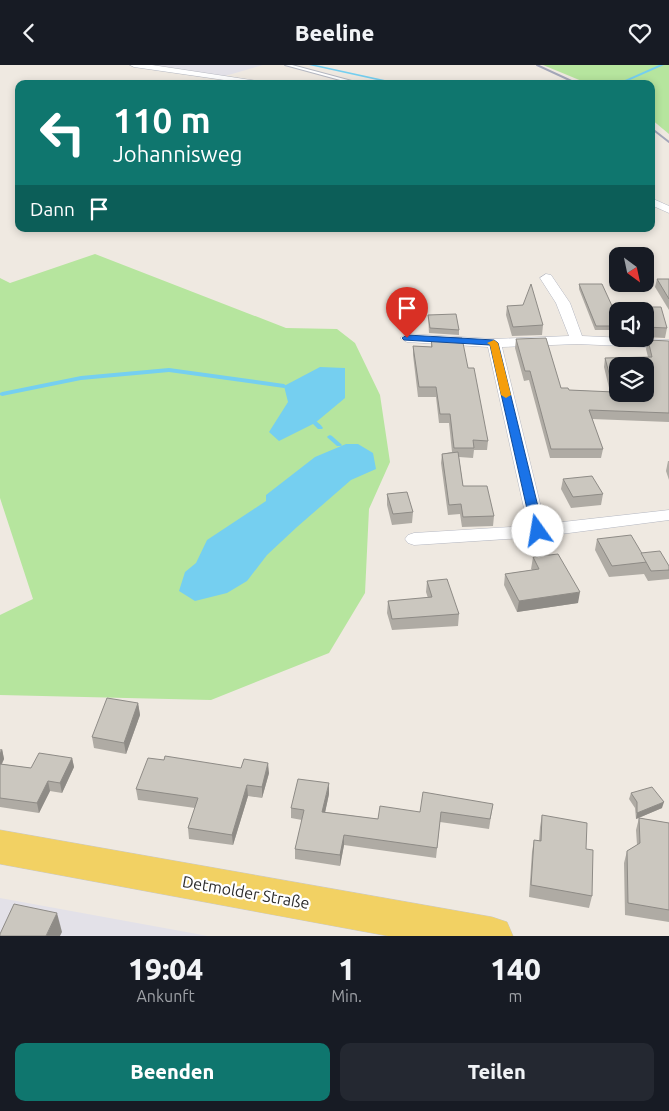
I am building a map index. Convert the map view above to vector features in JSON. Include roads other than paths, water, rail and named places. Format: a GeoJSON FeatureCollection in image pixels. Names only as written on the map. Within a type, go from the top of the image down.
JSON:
{"type":"FeatureCollection","features":[{"type":"Feature","properties":{"kind":"main road","name":"Detmolder Straße"},"geometry":{"type":"LineString","coordinates":[[0,847],[492,936]]}},
{"type":"Feature","properties":{"kind":"street"},"geometry":{"type":"LineString","coordinates":[[134,65],[244,80]]}},
{"type":"Feature","properties":{"kind":"street"},"geometry":{"type":"LineString","coordinates":[[655,203],[669,211]]}},
{"type":"Feature","properties":{"kind":"street"},"geometry":{"type":"LineString","coordinates":[[546,278],[563,303],[577,340]]}},
{"type":"Feature","properties":{"kind":"street"},"geometry":{"type":"LineString","coordinates":[[407,338],[494,343],[577,340],[669,344]]}},
{"type":"Feature","properties":{"kind":"street"},"geometry":{"type":"LineString","coordinates":[[494,343],[538,531]]}},
{"type":"Feature","properties":{"kind":"street"},"geometry":{"type":"LineString","coordinates":[[414,539],[538,531],[669,515]]}},
{"type":"Feature","properties":{"kind":"lane"},"geometry":{"type":"LineString","coordinates":[[287,65],[345,80]]}},
{"type":"Feature","properties":{"kind":"water"},"geometry":{"type":"Polygon","coordinates":[[[320,367],[345,368],[345,398],[315,423],[279,441],[269,432],[288,402],[284,386],[320,367]]]}},
{"type":"Feature","properties":{"kind":"water"},"geometry":{"type":"Polygon","coordinates":[[[346,444],[358,444],[373,453],[376,469],[351,480],[267,555],[247,581],[227,593],[195,601],[179,591],[185,572],[196,563],[207,540],[266,501],[266,495],[315,457],[346,444]]]}},
{"type":"Feature","properties":{"kind":"waterway"},"geometry":{"type":"LineString","coordinates":[[311,65],[382,80]]}},
{"type":"Feature","properties":{"kind":"waterway"},"geometry":{"type":"LineString","coordinates":[[627,80],[662,65]]}},
{"type":"Feature","properties":{"kind":"waterway"},"geometry":{"type":"LineString","coordinates":[[2,394],[81,378],[169,370],[284,386]]}},
{"type":"Feature","properties":{"kind":"waterway"},"geometry":{"type":"LineString","coordinates":[[315,423],[320,428]]}},
{"type":"Feature","properties":{"kind":"waterway"},"geometry":{"type":"LineString","coordinates":[[330,437],[339,445]]}},
{"type":"Feature","properties":{"kind":"railway"},"geometry":{"type":"LineString","coordinates":[[537,65],[569,80]]}},
{"type":"Feature","properties":{"kind":"railway"},"geometry":{"type":"LineString","coordinates":[[655,131],[669,142]]}}]}
